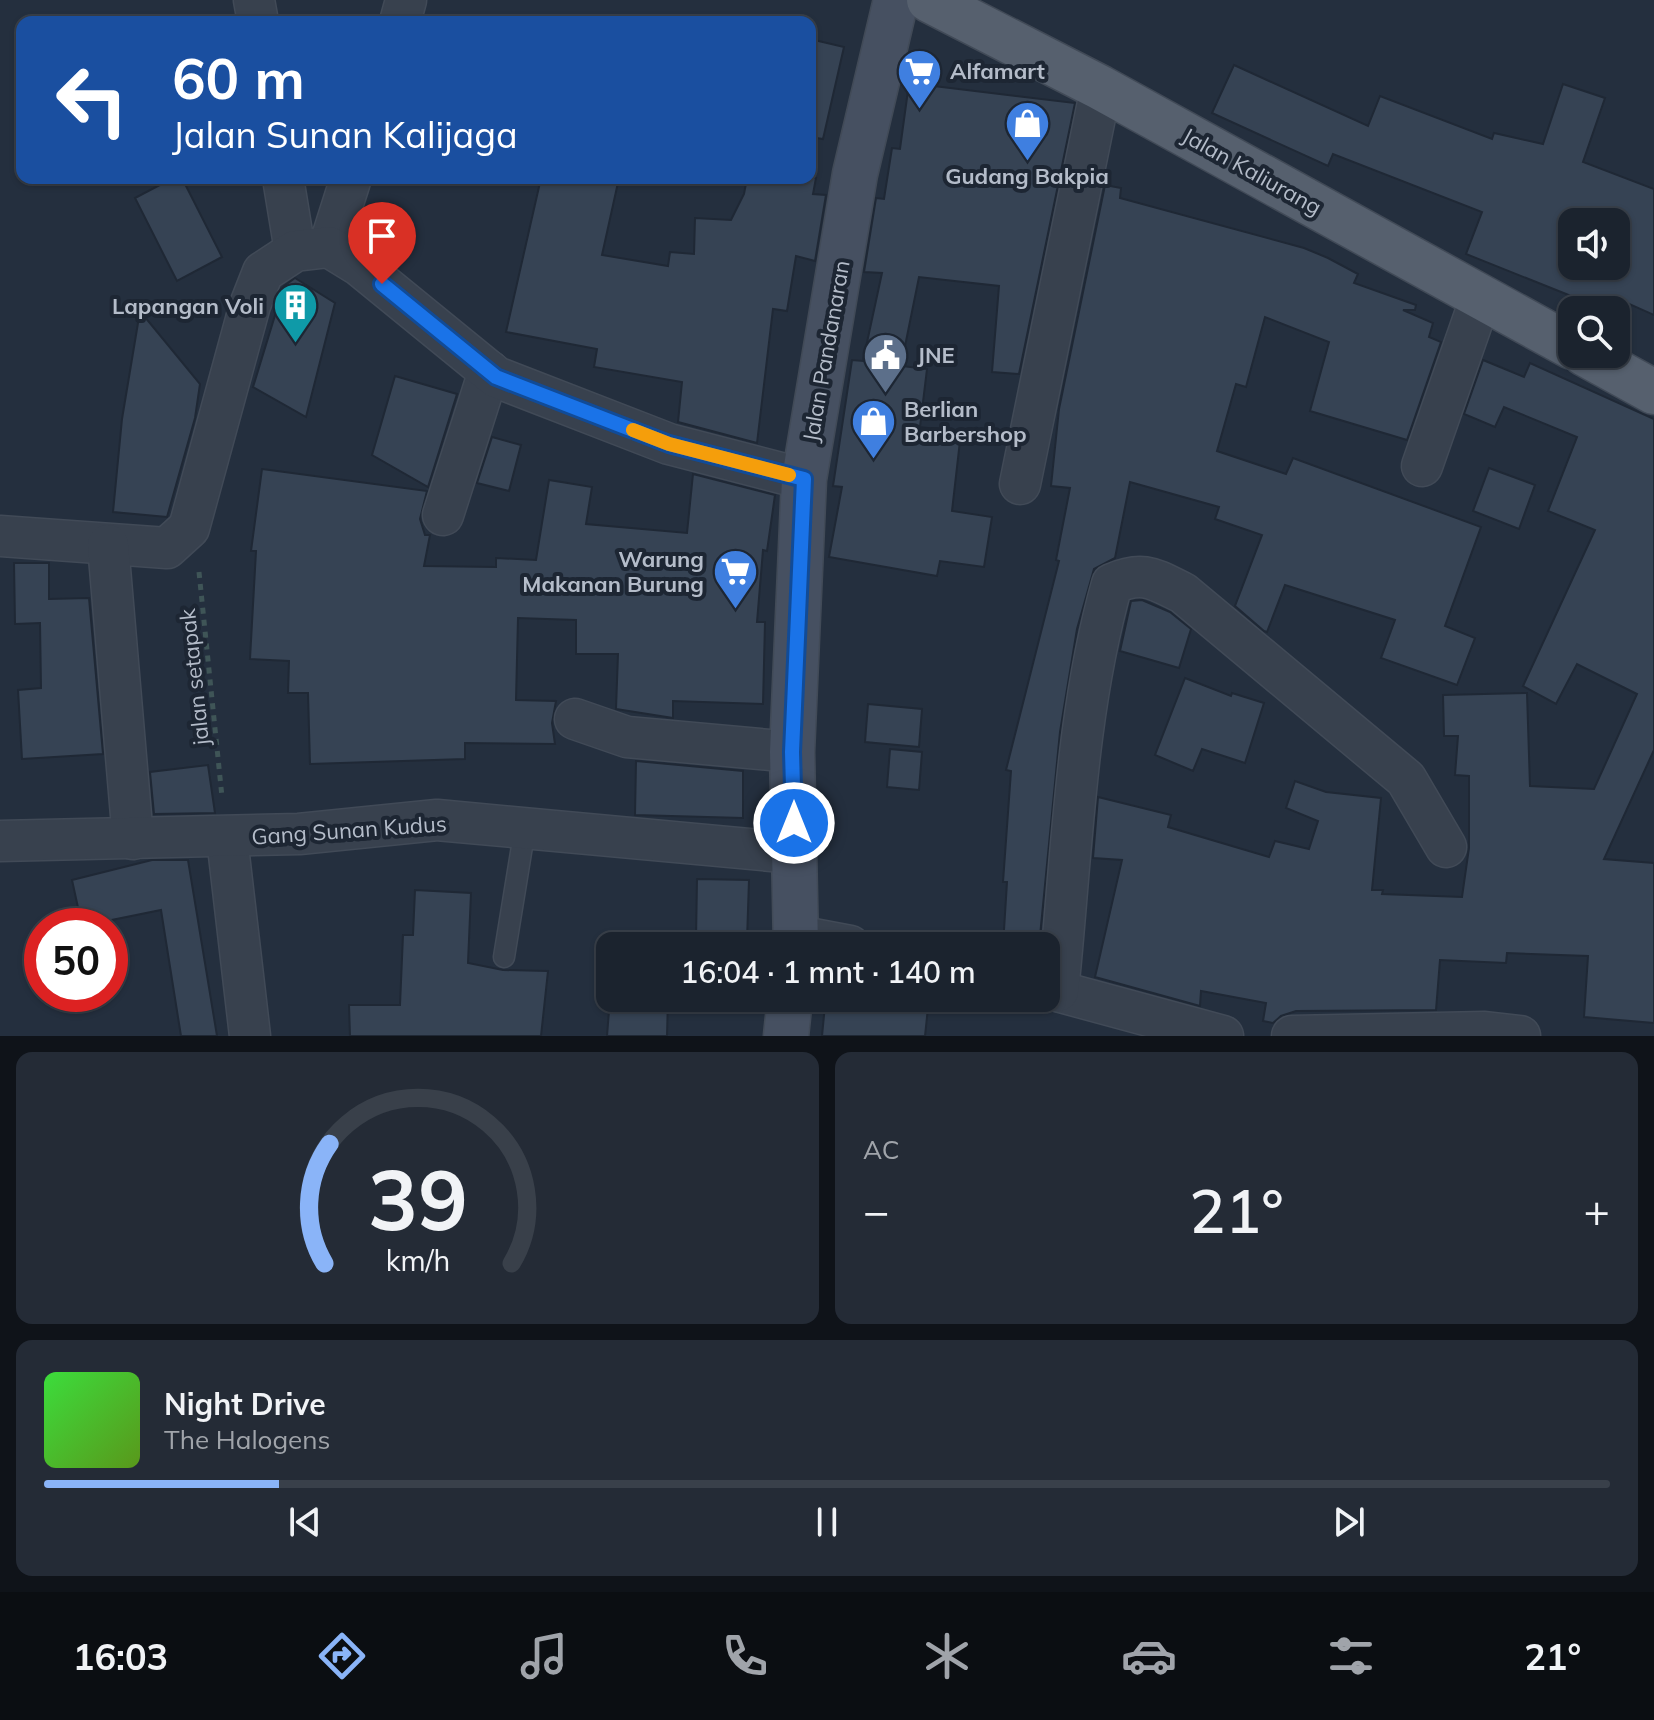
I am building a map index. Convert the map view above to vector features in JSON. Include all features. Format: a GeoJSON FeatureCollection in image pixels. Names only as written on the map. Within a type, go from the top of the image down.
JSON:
{"type":"FeatureCollection","features":[{"type":"Feature","properties":{"kind":"main road","name":"Jalan Pandanaran"},"geometry":{"type":"LineString","coordinates":[[796,932],[792,752],[804,479],[855,174],[896,0]]}},
{"type":"Feature","properties":{"kind":"main road","name":"Jalan Kaliurang"},"geometry":{"type":"LineString","coordinates":[[929,0],[1101,88],[1558,339]]}},
{"type":"Feature","properties":{"kind":"main road"},"geometry":{"type":"LineString","coordinates":[[1610,368],[1654,392]]}},
{"type":"Feature","properties":{"kind":"main road"},"geometry":{"type":"LineString","coordinates":[[786,1036],[789,1012]]}},
{"type":"Feature","properties":{"kind":"street"},"geometry":{"type":"LineString","coordinates":[[1020,484],[1101,88]]}},
{"type":"Feature","properties":{"kind":"street"},"geometry":{"type":"LineString","coordinates":[[285,184],[312,249],[360,266],[496,377],[669,444],[804,479]]}},
{"type":"Feature","properties":{"kind":"street"},"geometry":{"type":"LineString","coordinates":[[0,536],[167,548],[189,528],[250,305],[263,272],[312,249],[348,184]]}},
{"type":"Feature","properties":{"kind":"street"},"geometry":{"type":"LineString","coordinates":[[1422,466],[1481,297]]}},
{"type":"Feature","properties":{"kind":"street"},"geometry":{"type":"LineString","coordinates":[[443,515],[489,371]]}},
{"type":"Feature","properties":{"kind":"street"},"geometry":{"type":"LineString","coordinates":[[108,545],[133,839]]}},
{"type":"Feature","properties":{"kind":"street"},"geometry":{"type":"LineString","coordinates":[[1059,932],[1099,631],[1112,584],[1128,577],[1145,575],[1183,593],[1406,779],[1446,847]]}},
{"type":"Feature","properties":{"kind":"street"},"geometry":{"type":"LineString","coordinates":[[575,719],[627,737],[792,752]]}},
{"type":"Feature","properties":{"kind":"street","name":"Gang Sunan Kudus"},"geometry":{"type":"LineString","coordinates":[[0,841],[227,838],[437,820],[794,853]]}},
{"type":"Feature","properties":{"kind":"street"},"geometry":{"type":"LineString","coordinates":[[227,838],[250,1036]]}},
{"type":"Feature","properties":{"kind":"street"},"geometry":{"type":"LineString","coordinates":[[1060,994],[1125,1022],[1223,1036]]}},
{"type":"Feature","properties":{"kind":"street"},"geometry":{"type":"LineString","coordinates":[[1292,1036],[1485,1032],[1520,1036]]}},
{"type":"Feature","properties":{"kind":"lane"},"geometry":{"type":"LineString","coordinates":[[504,957],[525,828]]}},
{"type":"Feature","properties":{"kind":"path","name":"jalan setapak"},"geometry":{"type":"LineString","coordinates":[[193,514],[227,838]]}},
{"type":"Feature","properties":{"kind":"building"},"geometry":{"type":"Polygon","coordinates":[[[816,40],[844,47],[823,139],[816,138],[816,40]]]}},
{"type":"Feature","properties":{"kind":"building"},"geometry":{"type":"Polygon","coordinates":[[[1234,65],[1368,126],[1380,96],[1492,139],[1494,133],[1543,144],[1563,84],[1605,98],[1583,162],[1654,189],[1654,315],[1630,304],[1630,296],[1571,296],[1466,254],[1482,212],[1333,154],[1328,166],[1212,113],[1234,65]]]}},
{"type":"Feature","properties":{"kind":"building"},"geometry":{"type":"Polygon","coordinates":[[[909,83],[1075,103],[1019,374],[992,372],[999,286],[919,277],[901,366],[927,369],[920,427],[961,432],[952,511],[992,517],[984,567],[940,561],[937,576],[829,557],[842,487],[833,486],[852,360],[863,361],[882,273],[864,272],[876,198],[884,199],[892,148],[900,149],[909,83]]]}},
{"type":"Feature","properties":{"kind":"building"},"geometry":{"type":"Polygon","coordinates":[[[162,184],[185,184],[222,257],[177,281],[135,198],[162,184]]]}},
{"type":"Feature","properties":{"kind":"building"},"geometry":{"type":"Polygon","coordinates":[[[540,184],[618,184],[602,255],[668,266],[670,252],[694,254],[695,218],[731,220],[746,184],[815,184],[813,194],[826,195],[815,261],[796,256],[787,311],[773,309],[757,443],[678,422],[682,382],[594,367],[597,349],[506,332],[540,184]]]}},
{"type":"Feature","properties":{"kind":"building"},"geometry":{"type":"Polygon","coordinates":[[[1105,185],[1121,188],[1120,198],[1304,248],[1358,274],[1354,283],[1416,305],[1415,310],[1403,310],[1433,323],[1429,337],[1441,342],[1407,440],[1310,411],[1329,342],[1265,317],[1246,387],[1236,384],[1217,451],[1286,474],[1293,458],[1481,527],[1445,626],[1475,638],[1457,685],[1381,658],[1395,620],[1285,585],[1267,632],[1264,631],[1235,606],[1262,535],[1215,519],[1219,507],[1130,482],[1115,558],[1094,569],[1077,629],[1060,732],[1040,932],[1004,932],[1007,882],[1003,882],[1011,771],[1006,770],[1059,561],[1056,560],[1070,488],[1051,486],[1059,409],[1105,185]]]}},
{"type":"Feature","properties":{"kind":"building","name":"Lapangan Voli"},"geometry":{"type":"Polygon","coordinates":[[[295,278],[335,303],[306,417],[253,387],[284,286],[295,278]]]}},
{"type":"Feature","properties":{"kind":"building"},"geometry":{"type":"Polygon","coordinates":[[[140,311],[200,384],[195,418],[167,517],[113,512],[122,419],[140,311]]]}},
{"type":"Feature","properties":{"kind":"building"},"geometry":{"type":"Polygon","coordinates":[[[1483,360],[1524,377],[1530,363],[1654,419],[1654,750],[1604,859],[1654,863],[1654,1023],[1584,1017],[1588,956],[1507,953],[1506,963],[1440,960],[1436,1010],[1296,1011],[1281,1016],[1273,1023],[1263,1021],[1266,1003],[1201,991],[1200,1006],[1095,977],[1122,860],[1093,858],[1098,797],[1171,815],[1168,827],[1269,857],[1275,841],[1309,849],[1318,821],[1286,808],[1295,781],[1326,792],[1381,798],[1372,890],[1383,890],[1382,894],[1462,897],[1469,848],[1469,776],[1455,775],[1458,736],[1444,736],[1443,695],[1527,693],[1530,786],[1594,789],[1637,694],[1577,664],[1556,704],[1523,686],[1595,530],[1548,511],[1577,437],[1504,407],[1495,427],[1464,414],[1483,360]]]}},
{"type":"Feature","properties":{"kind":"building"},"geometry":{"type":"Polygon","coordinates":[[[395,376],[457,394],[428,487],[372,455],[395,376]]]}},
{"type":"Feature","properties":{"kind":"building"},"geometry":{"type":"Polygon","coordinates":[[[492,437],[521,445],[509,491],[477,483],[492,437]]]}},
{"type":"Feature","properties":{"kind":"building"},"geometry":{"type":"Polygon","coordinates":[[[1489,468],[1535,485],[1519,529],[1473,511],[1489,468]]]}},
{"type":"Feature","properties":{"kind":"building"},"geometry":{"type":"Polygon","coordinates":[[[262,469],[427,491],[420,519],[425,535],[430,535],[424,566],[496,567],[496,558],[536,560],[549,480],[592,487],[586,524],[687,533],[693,474],[775,495],[767,551],[763,550],[757,622],[765,622],[763,704],[673,701],[673,718],[616,709],[618,654],[576,654],[576,620],[518,618],[516,700],[556,701],[552,723],[555,744],[465,743],[465,759],[310,764],[308,693],[288,693],[289,661],[250,659],[256,551],[251,551],[262,469]]]}},
{"type":"Feature","properties":{"kind":"building"},"geometry":{"type":"Polygon","coordinates":[[[14,563],[49,563],[49,599],[89,598],[103,754],[22,759],[18,690],[41,688],[40,623],[15,624],[14,563]]]}},
{"type":"Feature","properties":{"kind":"building"},"geometry":{"type":"Polygon","coordinates":[[[1142,600],[1170,612],[1191,629],[1179,668],[1120,651],[1131,601],[1142,600]]]}},
{"type":"Feature","properties":{"kind":"building"},"geometry":{"type":"Polygon","coordinates":[[[1185,678],[1231,696],[1232,693],[1264,703],[1245,763],[1202,749],[1193,771],[1155,755],[1185,678]]]}},
{"type":"Feature","properties":{"kind":"building"},"geometry":{"type":"Polygon","coordinates":[[[868,704],[922,709],[919,747],[865,742],[868,704]]]}},
{"type":"Feature","properties":{"kind":"building"},"geometry":{"type":"Polygon","coordinates":[[[890,749],[922,752],[919,790],[887,787],[890,749]]]}},
{"type":"Feature","properties":{"kind":"building"},"geometry":{"type":"Polygon","coordinates":[[[636,761],[743,771],[743,818],[635,815],[636,761]]]}},
{"type":"Feature","properties":{"kind":"building"},"geometry":{"type":"Polygon","coordinates":[[[208,765],[215,813],[154,814],[150,772],[208,765]]]}},
{"type":"Feature","properties":{"kind":"building"},"geometry":{"type":"Polygon","coordinates":[[[152,860],[188,860],[217,1036],[181,1036],[161,910],[128,917],[128,908],[78,908],[72,880],[152,860]]]}},
{"type":"Feature","properties":{"kind":"building"},"geometry":{"type":"Polygon","coordinates":[[[697,879],[749,880],[747,932],[696,932],[697,879]]]}},
{"type":"Feature","properties":{"kind":"building"},"geometry":{"type":"Polygon","coordinates":[[[415,890],[471,893],[468,963],[503,970],[548,971],[541,1036],[350,1036],[349,1005],[400,1005],[403,935],[413,935],[415,890]]]}},
{"type":"Feature","properties":{"kind":"building"},"geometry":{"type":"Polygon","coordinates":[[[609,1012],[668,1012],[667,1036],[607,1036],[609,1012]]]}},
{"type":"Feature","properties":{"kind":"building"},"geometry":{"type":"Polygon","coordinates":[[[824,1012],[928,1012],[925,1036],[822,1036],[824,1012]]]}},
{"type":"Feature","properties":{"kind":"slow traffic"},"geometry":{"type":"LineString","coordinates":[[633,430],[669,444],[789,475]]}},
{"type":"Feature","properties":{"kind":"place","name":"Alfamart"},"geometry":{"type":"Point","coordinates":[919,110]}},
{"type":"Feature","properties":{"kind":"place","name":"Gudang Bakpia"},"geometry":{"type":"Point","coordinates":[1027,162]}},
{"type":"Feature","properties":{"kind":"place","name":"Lapangan Voli"},"geometry":{"type":"Point","coordinates":[295,345]}},
{"type":"Feature","properties":{"kind":"place","name":"JNE"},"geometry":{"type":"Point","coordinates":[886,394]}},
{"type":"Feature","properties":{"kind":"place","name":"Berlian Barbershop"},"geometry":{"type":"Point","coordinates":[873,461]}},
{"type":"Feature","properties":{"kind":"place","name":"Warung Makanan Burung"},"geometry":{"type":"Point","coordinates":[735,611]}},
{"type":"Feature","properties":{"kind":"route"},"geometry":{"type":"LineString","coordinates":[[382,284],[496,377],[669,444],[804,479],[792,752],[794,823]]}}]}
